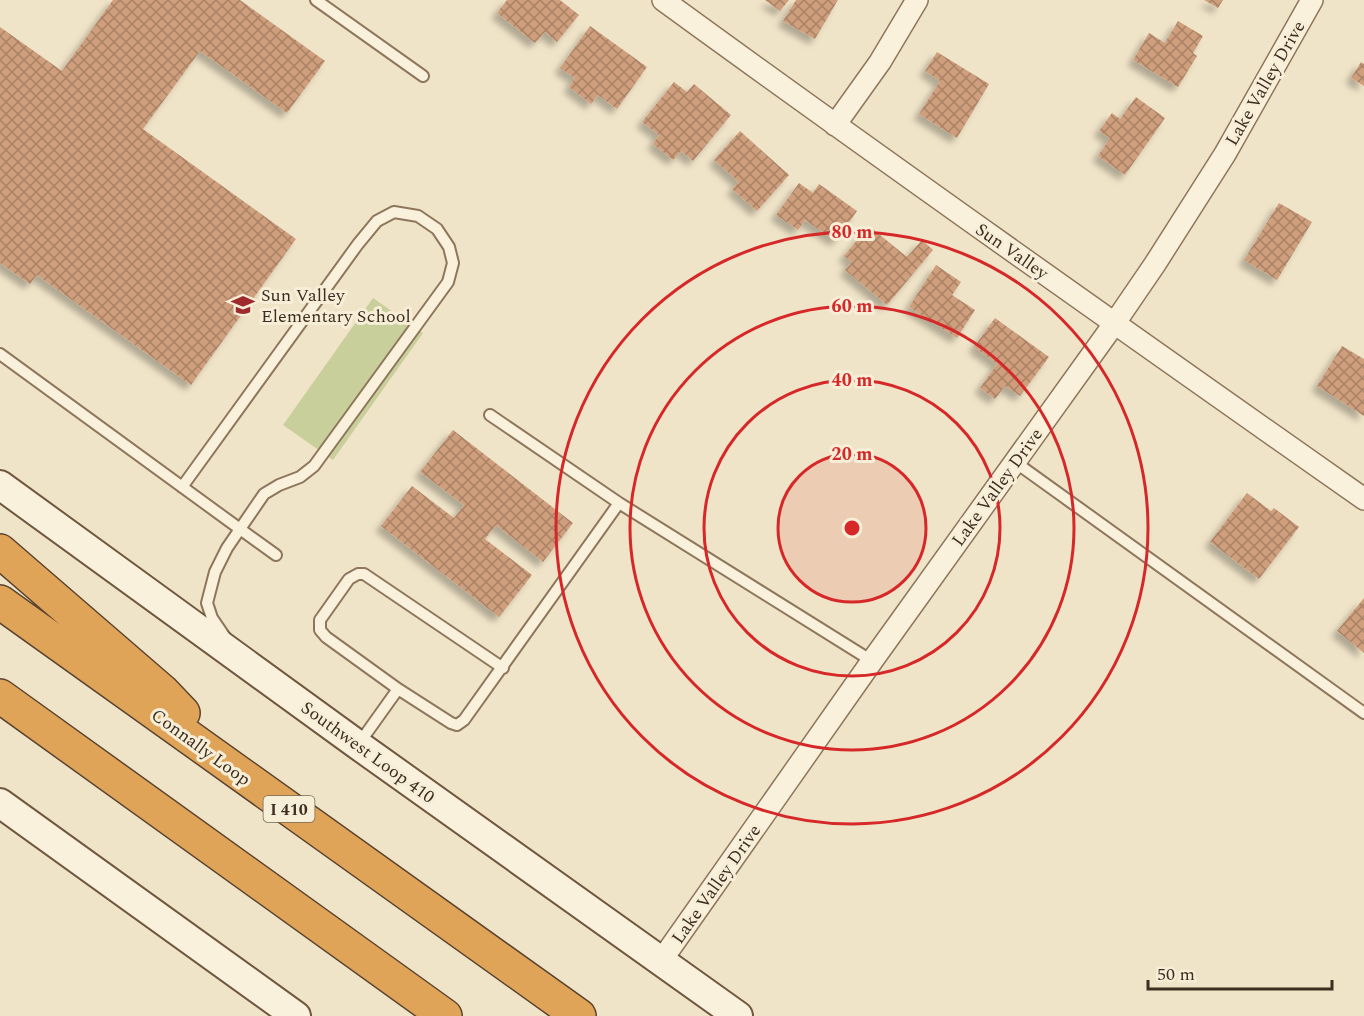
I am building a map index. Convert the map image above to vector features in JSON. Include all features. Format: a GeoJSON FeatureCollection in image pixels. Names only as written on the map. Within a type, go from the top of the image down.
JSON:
{"type":"FeatureCollection","features":[{"type":"Feature","properties":{"kind":"highway"},"geometry":{"type":"LineString","coordinates":[[0,551],[162,691],[246,779]]}},
{"type":"Feature","properties":{"kind":"highway","name":"Connally Loop"},"geometry":{"type":"LineString","coordinates":[[0,602],[579,1016]]}},
{"type":"Feature","properties":{"kind":"highway"},"geometry":{"type":"LineString","coordinates":[[0,696],[445,1016]]}},
{"type":"Feature","properties":{"kind":"main road","name":"Southwest Loop 410"},"geometry":{"type":"LineString","coordinates":[[0,485],[358,745],[738,1016]]}},
{"type":"Feature","properties":{"kind":"main road"},"geometry":{"type":"LineString","coordinates":[[0,803],[296,1016]]}},
{"type":"Feature","properties":{"kind":"street","name":"Sun Valley"},"geometry":{"type":"LineString","coordinates":[[663,0],[1114,324],[1364,499]]}},
{"type":"Feature","properties":{"kind":"street"},"geometry":{"type":"LineString","coordinates":[[835,125],[880,62],[917,0]]}},
{"type":"Feature","properties":{"kind":"street","name":"Lake Valley Drive"},"geometry":{"type":"LineString","coordinates":[[661,961],[1155,264],[1225,154],[1312,0]]}},
{"type":"Feature","properties":{"kind":"lane"},"geometry":{"type":"LineString","coordinates":[[316,0],[423,76]]}},
{"type":"Feature","properties":{"kind":"lane"},"geometry":{"type":"LineString","coordinates":[[182,487],[377,221],[394,212],[418,216],[437,229],[449,247],[453,263],[448,282],[314,466],[300,477],[264,494],[227,548],[215,572],[207,603],[212,618],[243,661]]}},
{"type":"Feature","properties":{"kind":"lane"},"geometry":{"type":"LineString","coordinates":[[0,354],[276,555]]}},
{"type":"Feature","properties":{"kind":"lane"},"geometry":{"type":"LineString","coordinates":[[490,415],[619,503],[872,661]]}},
{"type":"Feature","properties":{"kind":"lane"},"geometry":{"type":"LineString","coordinates":[[1015,462],[1364,713]]}},
{"type":"Feature","properties":{"kind":"lane"},"geometry":{"type":"LineString","coordinates":[[503,668],[364,574],[358,574],[349,579],[320,620],[320,630],[326,637],[399,689],[450,723],[457,725],[464,720],[503,668],[619,503]]}},
{"type":"Feature","properties":{"kind":"lane"},"geometry":{"type":"LineString","coordinates":[[358,745],[399,689]]}},
{"type":"Feature","properties":{"kind":"green space"},"geometry":{"type":"Polygon","coordinates":[[[373,298],[423,333],[333,460],[283,425],[373,298]]]}},
{"type":"Feature","properties":{"kind":"building"},"geometry":{"type":"Polygon","coordinates":[[[113,0],[240,0],[325,61],[287,113],[200,51],[143,129],[296,239],[191,385],[37,275],[30,284],[0,263],[0,27],[62,71],[113,0]]]}},
{"type":"Feature","properties":{"kind":"building"},"geometry":{"type":"Polygon","coordinates":[[[507,0],[560,0],[579,15],[557,42],[545,32],[535,43],[497,13],[507,0]]]}},
{"type":"Feature","properties":{"kind":"building"},"geometry":{"type":"Polygon","coordinates":[[[765,0],[789,0],[780,11],[765,0]]]}},
{"type":"Feature","properties":{"kind":"building"},"geometry":{"type":"Polygon","coordinates":[[[796,0],[838,0],[815,39],[783,21],[796,0]]]}},
{"type":"Feature","properties":{"kind":"building"},"geometry":{"type":"Polygon","coordinates":[[[1204,0],[1223,0],[1218,8],[1204,0]]]}},
{"type":"Feature","properties":{"kind":"building"},"geometry":{"type":"Polygon","coordinates":[[[1178,21],[1203,36],[1193,53],[1197,56],[1178,87],[1133,60],[1149,33],[1165,43],[1178,21]]]}},
{"type":"Feature","properties":{"kind":"building"},"geometry":{"type":"Polygon","coordinates":[[[590,26],[647,67],[617,109],[598,95],[591,104],[569,87],[575,78],[560,68],[590,26]]]}},
{"type":"Feature","properties":{"kind":"building"},"geometry":{"type":"Polygon","coordinates":[[[937,52],[989,84],[957,138],[919,114],[940,81],[925,71],[937,52]]]}},
{"type":"Feature","properties":{"kind":"building"},"geometry":{"type":"Polygon","coordinates":[[[1361,62],[1364,64],[1364,86],[1351,78],[1361,62]]]}},
{"type":"Feature","properties":{"kind":"building"},"geometry":{"type":"Polygon","coordinates":[[[674,82],[687,92],[694,84],[731,115],[693,161],[681,151],[673,160],[653,144],[659,135],[642,122],[674,82]]]}},
{"type":"Feature","properties":{"kind":"building"},"geometry":{"type":"Polygon","coordinates":[[[1136,97],[1165,118],[1125,175],[1098,156],[1110,138],[1099,131],[1112,113],[1120,119],[1136,97]]]}},
{"type":"Feature","properties":{"kind":"building"},"geometry":{"type":"Polygon","coordinates":[[[740,131],[789,175],[757,211],[732,189],[739,182],[714,160],[740,131]]]}},
{"type":"Feature","properties":{"kind":"building"},"geometry":{"type":"Polygon","coordinates":[[[799,183],[813,193],[819,184],[857,211],[836,241],[805,220],[798,230],[776,215],[799,183]]]}},
{"type":"Feature","properties":{"kind":"building"},"geometry":{"type":"Polygon","coordinates":[[[1279,203],[1312,222],[1277,280],[1244,260],[1279,203]]]}},
{"type":"Feature","properties":{"kind":"building"},"geometry":{"type":"Polygon","coordinates":[[[869,226],[907,257],[922,240],[933,250],[887,305],[845,270],[852,262],[844,256],[869,226]]]}},
{"type":"Feature","properties":{"kind":"building"},"geometry":{"type":"Polygon","coordinates":[[[936,265],[961,282],[952,295],[975,310],[957,338],[909,307],[936,265]]]}},
{"type":"Feature","properties":{"kind":"building"},"geometry":{"type":"Polygon","coordinates":[[[995,318],[1049,357],[1020,396],[1005,386],[995,399],[980,388],[997,364],[974,347],[995,318]]]}},
{"type":"Feature","properties":{"kind":"building"},"geometry":{"type":"Polygon","coordinates":[[[1342,346],[1364,359],[1364,416],[1317,386],[1342,346]]]}},
{"type":"Feature","properties":{"kind":"building"},"geometry":{"type":"Polygon","coordinates":[[[453,430],[573,523],[543,562],[496,525],[485,539],[532,575],[499,617],[381,526],[412,486],[454,518],[464,505],[420,472],[453,430]]]}},
{"type":"Feature","properties":{"kind":"building"},"geometry":{"type":"Polygon","coordinates":[[[1247,493],[1271,511],[1274,508],[1299,527],[1259,579],[1210,542],[1247,493]]]}},
{"type":"Feature","properties":{"kind":"building"},"geometry":{"type":"Polygon","coordinates":[[[1364,598],[1364,653],[1337,631],[1364,598]]]}},
{"type":"Feature","properties":{"kind":"place","name":"Sun Valley Elementary School"},"geometry":{"type":"Point","coordinates":[243,305]}}]}
